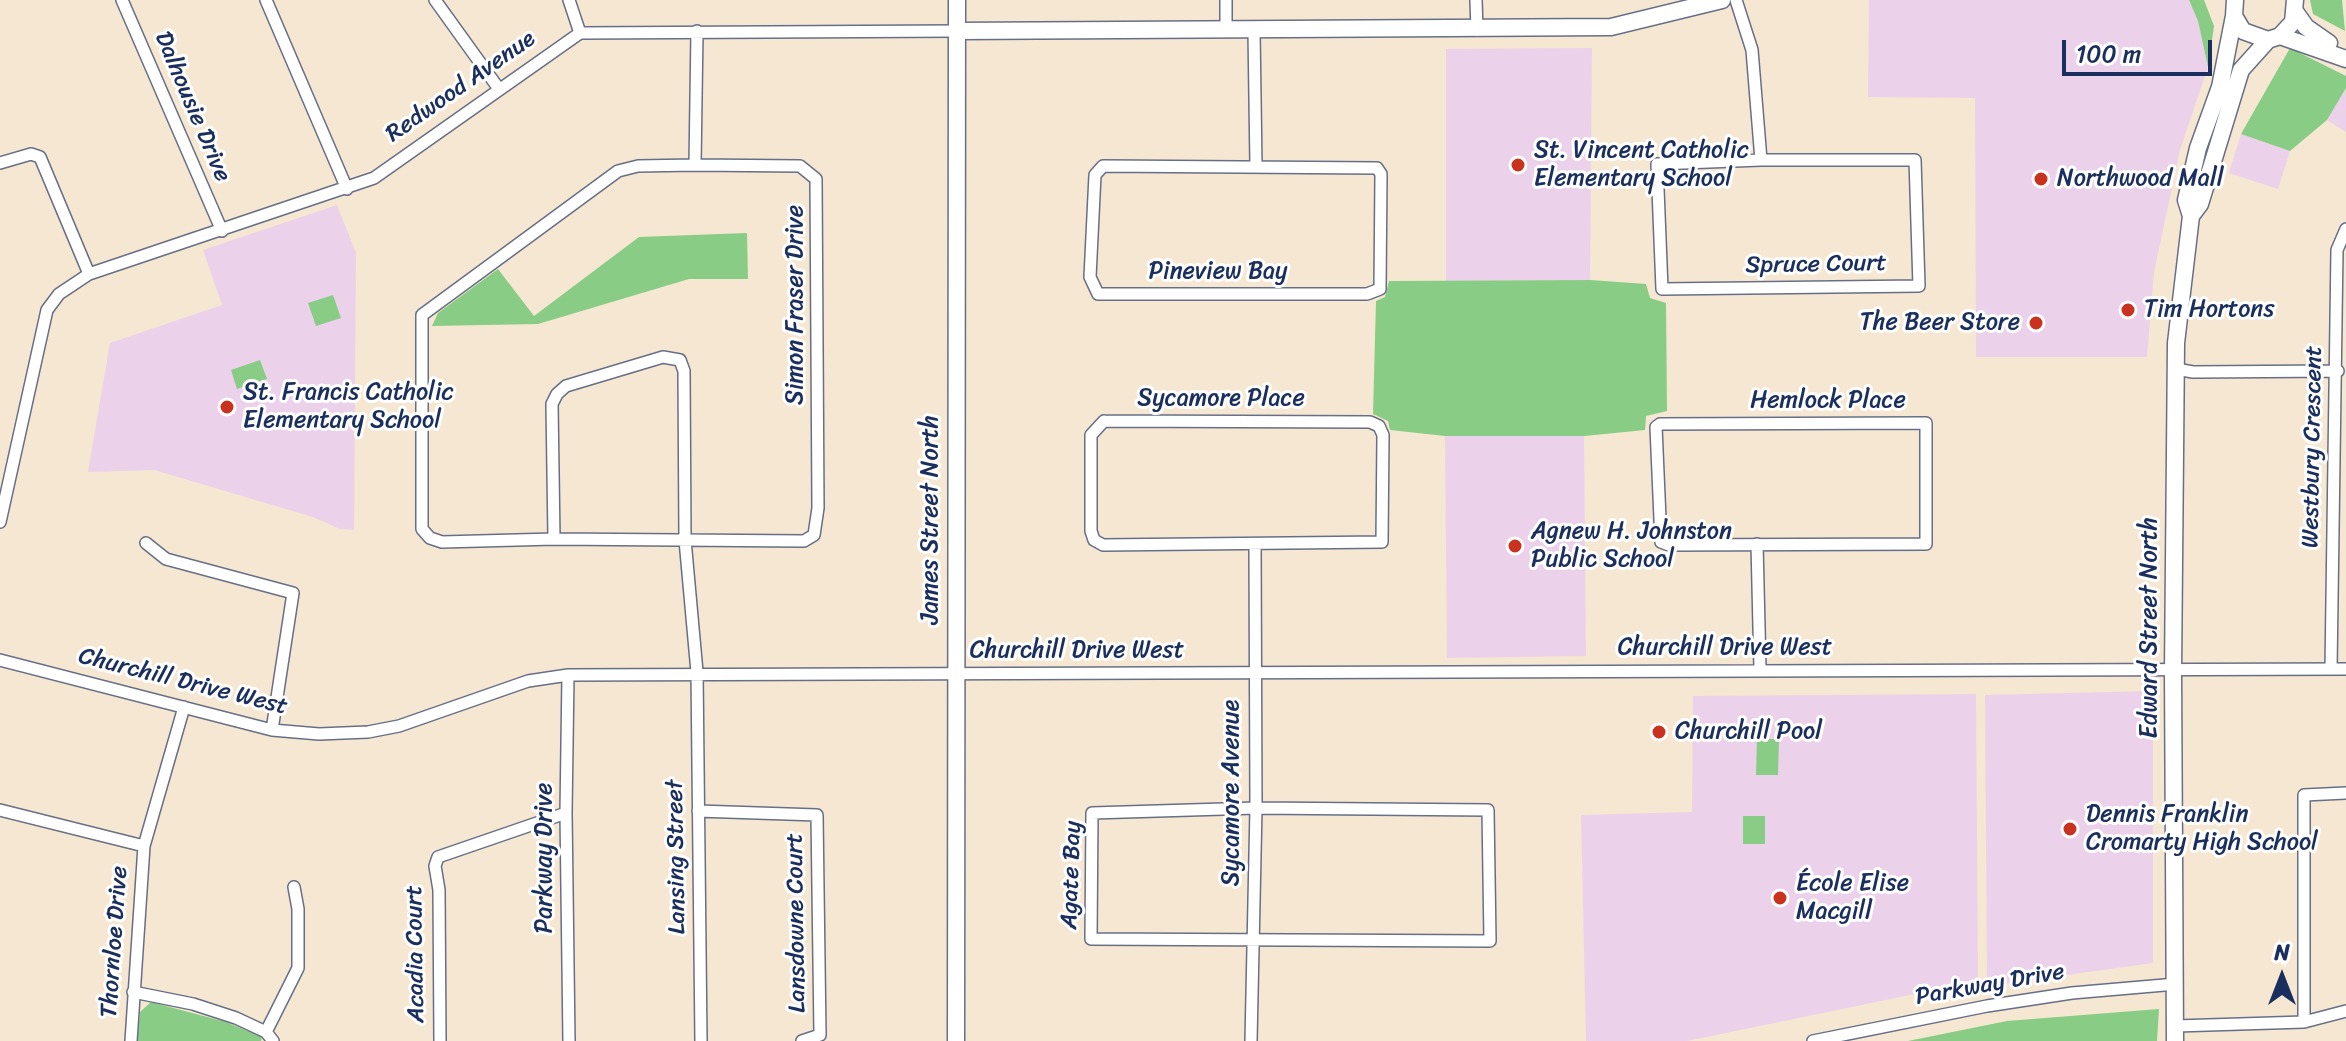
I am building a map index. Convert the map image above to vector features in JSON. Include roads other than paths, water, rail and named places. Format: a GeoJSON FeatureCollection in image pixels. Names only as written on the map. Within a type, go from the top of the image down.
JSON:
{"type":"FeatureCollection","features":[{"type":"Feature","properties":{"kind":"street","name":"Dalhousie Drive"},"geometry":{"type":"LineString","coordinates":[[122,0],[222,231]]}},
{"type":"Feature","properties":{"kind":"street"},"geometry":{"type":"LineString","coordinates":[[266,0],[347,189]]}},
{"type":"Feature","properties":{"kind":"street"},"geometry":{"type":"LineString","coordinates":[[435,0],[499,89]]}},
{"type":"Feature","properties":{"kind":"street"},"geometry":{"type":"LineString","coordinates":[[569,0],[580,33],[1611,27],[1722,0]]}},
{"type":"Feature","properties":{"kind":"street","name":"James Street North"},"geometry":{"type":"LineString","coordinates":[[956,1041],[957,0]]}},
{"type":"Feature","properties":{"kind":"street"},"geometry":{"type":"LineString","coordinates":[[1226,0],[1226,31]]}},
{"type":"Feature","properties":{"kind":"street"},"geometry":{"type":"LineString","coordinates":[[1476,0],[1477,30]]}},
{"type":"Feature","properties":{"kind":"street"},"geometry":{"type":"LineString","coordinates":[[1736,0],[1752,50],[1761,160]]}},
{"type":"Feature","properties":{"kind":"street"},"geometry":{"type":"LineString","coordinates":[[2296,4],[2316,35],[2346,57]]}},
{"type":"Feature","properties":{"kind":"street","name":"Edward Street North"},"geometry":{"type":"LineString","coordinates":[[2191,216],[2200,204],[2241,70],[2293,22],[2296,4]]}},
{"type":"Feature","properties":{"kind":"street"},"geometry":{"type":"LineString","coordinates":[[2233,6],[2243,31],[2346,57]]}},
{"type":"Feature","properties":{"kind":"street","name":"Edward Street North"},"geometry":{"type":"LineString","coordinates":[[2176,1034],[2173,672],[2178,307],[2191,216],[2186,200],[2220,87],[2233,6]]}},
{"type":"Feature","properties":{"kind":"street"},"geometry":{"type":"LineString","coordinates":[[695,165],[697,31]]}},
{"type":"Feature","properties":{"kind":"street"},"geometry":{"type":"LineString","coordinates":[[1254,31],[1256,166]]}},
{"type":"Feature","properties":{"kind":"street","name":"Redwood Avenue"},"geometry":{"type":"LineString","coordinates":[[0,522],[47,310],[59,294],[89,274],[374,178],[580,33]]}},
{"type":"Feature","properties":{"kind":"street"},"geometry":{"type":"LineString","coordinates":[[0,163],[31,154],[40,157],[89,274]]}},
{"type":"Feature","properties":{"kind":"street","name":"Spruce Court"},"geometry":{"type":"LineString","coordinates":[[1761,160],[1915,160],[1919,286],[1662,289],[1657,164],[1761,160]]}},
{"type":"Feature","properties":{"kind":"street","name":"Simon Fraser Drive"},"geometry":{"type":"LineString","coordinates":[[638,166],[800,166],[816,179],[818,524],[814,535],[804,541],[554,539],[442,542],[424,533],[422,315],[618,171],[638,166]]}},
{"type":"Feature","properties":{"kind":"street","name":"Pineview Bay"},"geometry":{"type":"LineString","coordinates":[[1103,166],[1256,166],[1377,168],[1381,174],[1380,289],[1367,294],[1104,294],[1094,290],[1090,277],[1097,170],[1103,166]]}},
{"type":"Feature","properties":{"kind":"street","name":"Westbury Crescent"},"geometry":{"type":"LineString","coordinates":[[2331,669],[2338,371],[2337,250],[2346,229]]}},
{"type":"Feature","properties":{"kind":"street","name":"Lansing Street"},"geometry":{"type":"LineString","coordinates":[[554,539],[552,404],[557,394],[566,386],[672,357],[680,360],[684,371],[685,540],[697,672],[701,1041]]}},
{"type":"Feature","properties":{"kind":"street"},"geometry":{"type":"LineString","coordinates":[[2176,369],[2338,371]]}},
{"type":"Feature","properties":{"kind":"street","name":"Sycamore Place"},"geometry":{"type":"LineString","coordinates":[[1104,421],[1370,422],[1379,426],[1383,435],[1382,542],[1255,544],[1103,545],[1094,540],[1091,531],[1091,435],[1096,426],[1104,421]]}},
{"type":"Feature","properties":{"kind":"street","name":"Hemlock Place"},"geometry":{"type":"LineString","coordinates":[[1926,423],[1926,544],[1757,544],[1669,545],[1661,542],[1657,526],[1656,427],[1660,424],[1926,423]]}},
{"type":"Feature","properties":{"kind":"street"},"geometry":{"type":"LineString","coordinates":[[146,543],[166,559],[293,593],[272,730]]}},
{"type":"Feature","properties":{"kind":"street","name":"Sycamore Avenue"},"geometry":{"type":"LineString","coordinates":[[1251,1041],[1256,808],[1255,544]]}},
{"type":"Feature","properties":{"kind":"street"},"geometry":{"type":"LineString","coordinates":[[1757,544],[1760,669]]}},
{"type":"Feature","properties":{"kind":"street","name":"Churchill Drive West"},"geometry":{"type":"LineString","coordinates":[[0,660],[272,730],[319,734],[368,732],[419,720],[528,681],[568,675],[697,672],[1760,669],[2173,672],[2346,669]]}},
{"type":"Feature","properties":{"kind":"street","name":"Parkway Drive"},"geometry":{"type":"LineString","coordinates":[[568,675],[569,1041]]}},
{"type":"Feature","properties":{"kind":"street","name":"Thornloe Drive"},"geometry":{"type":"LineString","coordinates":[[131,1041],[144,846],[184,707]]}},
{"type":"Feature","properties":{"kind":"street"},"geometry":{"type":"LineString","coordinates":[[2304,1022],[2304,795],[2346,793]]}},
{"type":"Feature","properties":{"kind":"street"},"geometry":{"type":"LineString","coordinates":[[1252,939],[1490,941],[1488,810],[1256,808]]}},
{"type":"Feature","properties":{"kind":"street","name":"Agate Bay"},"geometry":{"type":"LineString","coordinates":[[1252,939],[1091,939],[1092,813],[1256,808]]}},
{"type":"Feature","properties":{"kind":"street","name":"Thornloe Drive"},"geometry":{"type":"LineString","coordinates":[[0,810],[144,846]]}},
{"type":"Feature","properties":{"kind":"street","name":"Lansdowne Court"},"geometry":{"type":"LineString","coordinates":[[698,811],[817,815],[820,1035],[802,1041]]}},
{"type":"Feature","properties":{"kind":"street","name":"Acadia Court"},"geometry":{"type":"LineString","coordinates":[[440,1041],[439,890],[435,866],[438,857],[566,813]]}},
{"type":"Feature","properties":{"kind":"street"},"geometry":{"type":"LineString","coordinates":[[133,992],[193,1004],[270,1036],[298,968],[298,909],[294,887]]}},
{"type":"Feature","properties":{"kind":"street","name":"Parkway Drive"},"geometry":{"type":"LineString","coordinates":[[1813,1041],[1987,1006],[2072,993],[2176,984]]}},
{"type":"Feature","properties":{"kind":"street"},"geometry":{"type":"LineString","coordinates":[[2176,1034],[2304,1022],[2346,1011]]}},
{"type":"Feature","properties":{"kind":"place","name":"St. Vincent Catholic Elementary School"},"geometry":{"type":"Point","coordinates":[1518,165]}},
{"type":"Feature","properties":{"kind":"place","name":"Northwood Mall"},"geometry":{"type":"Point","coordinates":[2041,179]}},
{"type":"Feature","properties":{"kind":"place","name":"Tim Hortons"},"geometry":{"type":"Point","coordinates":[2128,310]}},
{"type":"Feature","properties":{"kind":"place","name":"The Beer Store"},"geometry":{"type":"Point","coordinates":[2036,323]}},
{"type":"Feature","properties":{"kind":"place","name":"St. Francis Catholic Elementary School"},"geometry":{"type":"Point","coordinates":[227,407]}},
{"type":"Feature","properties":{"kind":"place","name":"Agnew H. Johnston Public School"},"geometry":{"type":"Point","coordinates":[1515,546]}},
{"type":"Feature","properties":{"kind":"place","name":"Churchill Pool"},"geometry":{"type":"Point","coordinates":[1659,732]}},
{"type":"Feature","properties":{"kind":"place","name":"Dennis Franklin Cromarty High School"},"geometry":{"type":"Point","coordinates":[2070,829]}},
{"type":"Feature","properties":{"kind":"place","name":"École Elise Macgill"},"geometry":{"type":"Point","coordinates":[1780,898]}}]}
